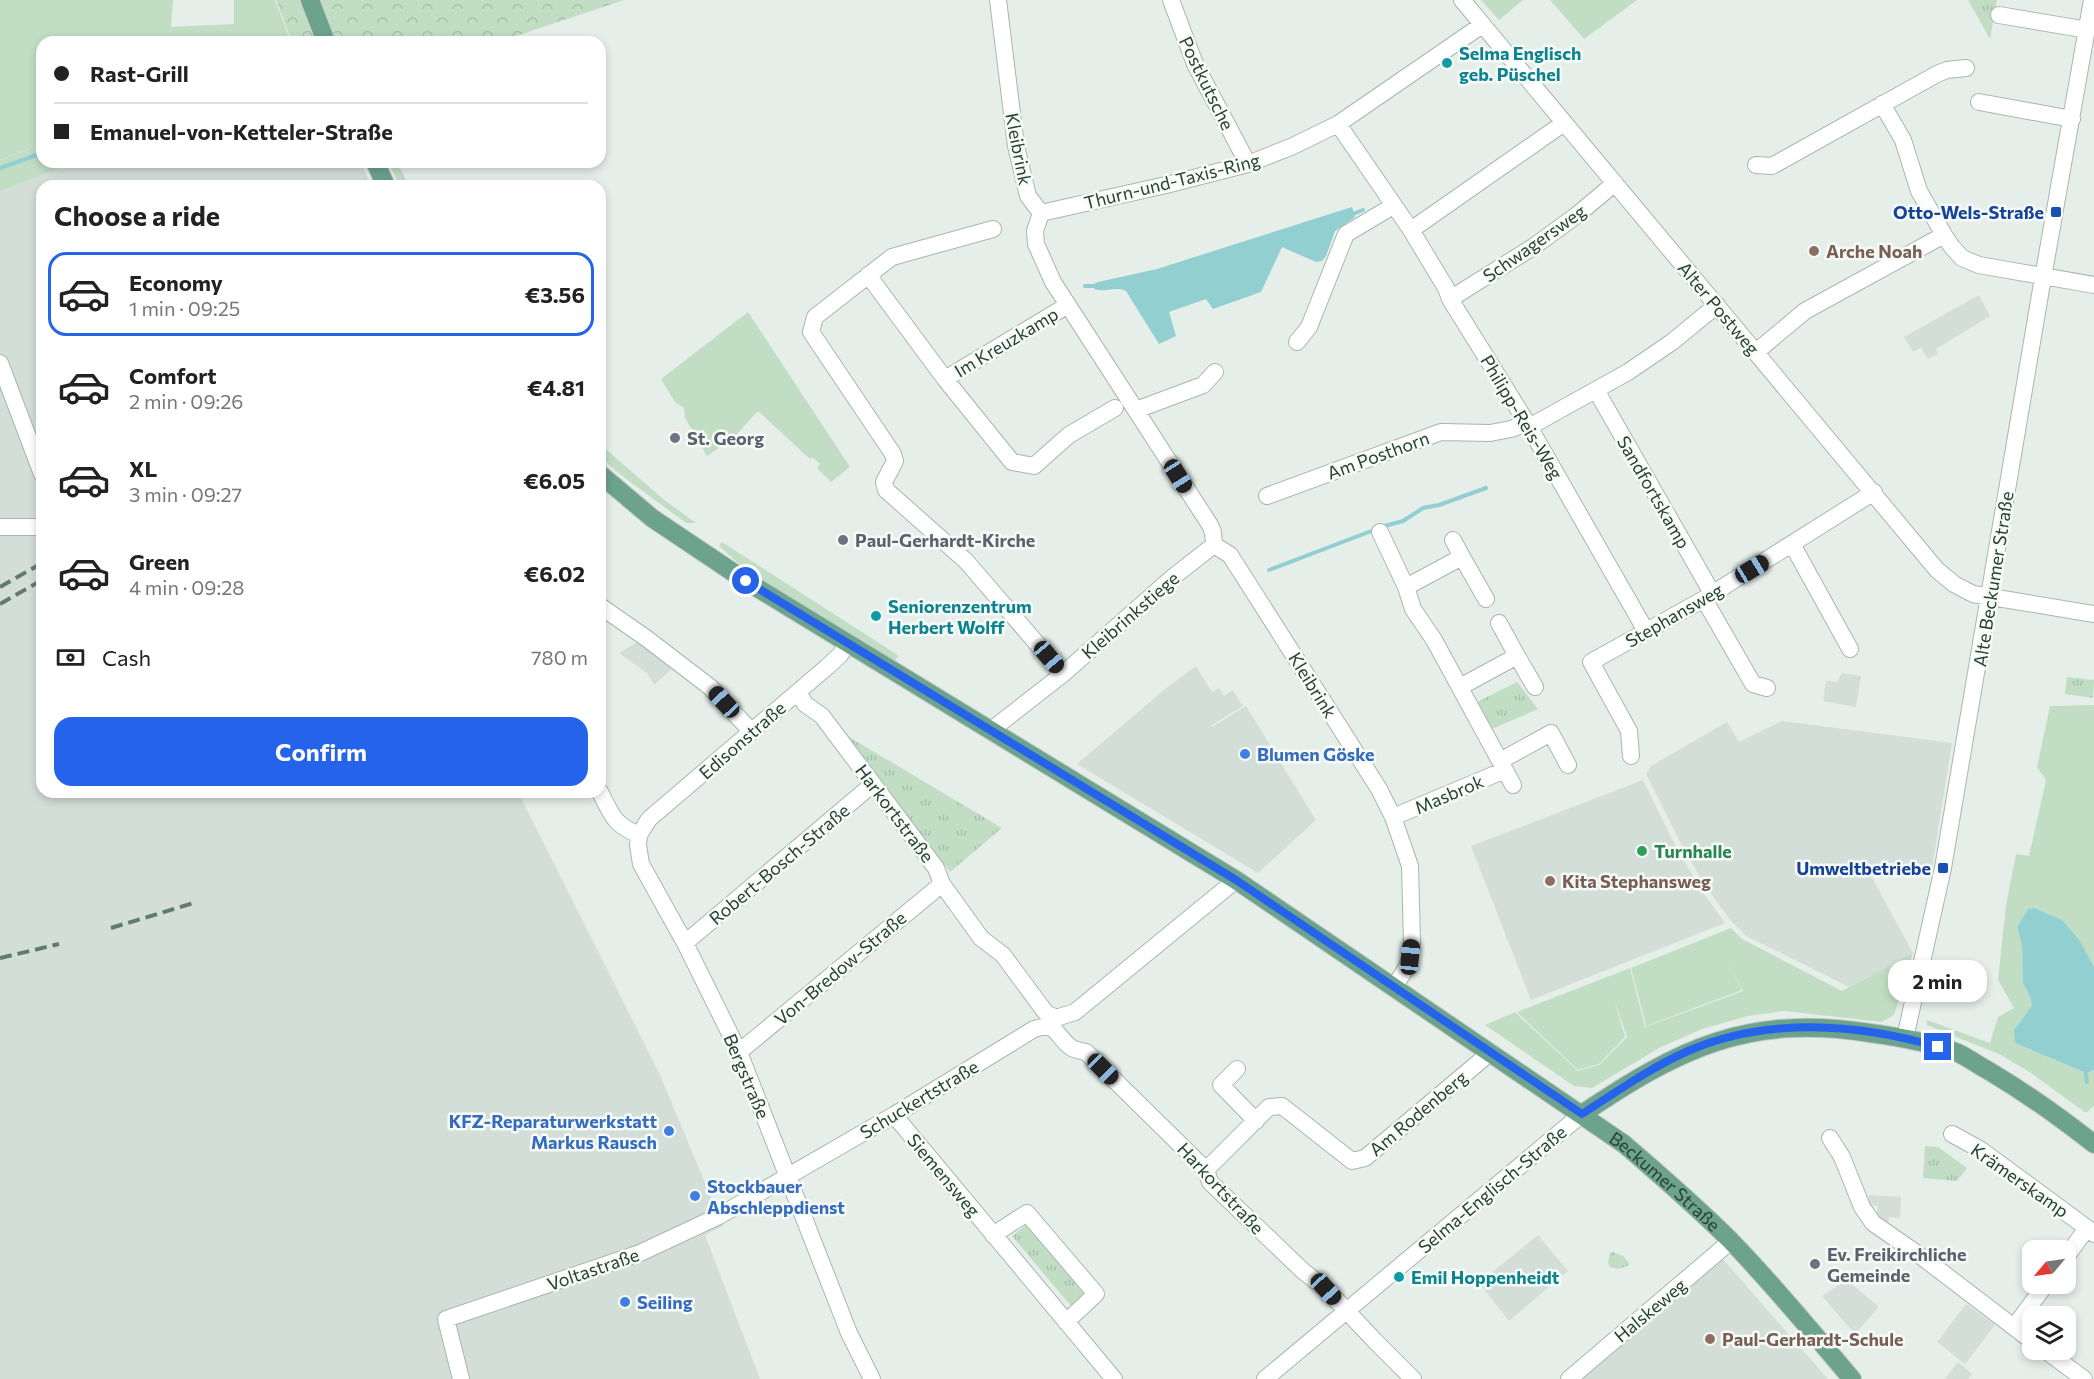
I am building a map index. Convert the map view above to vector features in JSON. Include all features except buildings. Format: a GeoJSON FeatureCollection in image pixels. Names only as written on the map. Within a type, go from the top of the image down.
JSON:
{"type":"FeatureCollection","features":[{"type":"Feature","properties":{"kind":"main road"},"geometry":{"type":"LineString","coordinates":[[310,0],[324,36]]}},
{"type":"Feature","properties":{"kind":"main road","name":"Beckumer Straße"},"geometry":{"type":"LineString","coordinates":[[606,479],[652,518],[746,581],[1236,880],[1624,1144],[1675,1187],[1731,1241],[1852,1379]]}},
{"type":"Feature","properties":{"kind":"main road"},"geometry":{"type":"LineString","coordinates":[[1582,1114],[1669,1060],[1710,1043],[1748,1033],[1786,1027],[1830,1028],[1905,1038],[1959,1054],[2064,1120],[2094,1144]]}},
{"type":"Feature","properties":{"kind":"street","name":"Kleibrink"},"geometry":{"type":"LineString","coordinates":[[998,0],[1016,146],[1028,196],[1041,213]]}},
{"type":"Feature","properties":{"kind":"street","name":"Postkutsche"},"geometry":{"type":"LineString","coordinates":[[1171,0],[1195,64],[1248,164]]}},
{"type":"Feature","properties":{"kind":"street","name":"Alter Postweg"},"geometry":{"type":"LineString","coordinates":[[1462,0],[1938,570],[1954,584],[1973,594],[2094,614]]}},
{"type":"Feature","properties":{"kind":"street","name":"Alte Beckumer Straße"},"geometry":{"type":"LineString","coordinates":[[1905,1038],[1943,868],[2092,0]]}},
{"type":"Feature","properties":{"kind":"street"},"geometry":{"type":"LineString","coordinates":[[1999,15],[2088,30]]}},
{"type":"Feature","properties":{"kind":"street","name":"Thurn-und-Taxis-Ring"},"geometry":{"type":"LineString","coordinates":[[1041,213],[1248,164],[1293,146],[1338,124],[1482,25]]}},
{"type":"Feature","properties":{"kind":"street"},"geometry":{"type":"LineString","coordinates":[[1756,165],[1772,166],[1937,74],[1947,70],[1966,68]]}},
{"type":"Feature","properties":{"kind":"street"},"geometry":{"type":"LineString","coordinates":[[1979,102],[2072,118]]}},
{"type":"Feature","properties":{"kind":"street"},"geometry":{"type":"LineString","coordinates":[[1882,104],[1903,140],[1918,191],[1944,235],[1962,258],[1979,265],[2094,285]]}},
{"type":"Feature","properties":{"kind":"street"},"geometry":{"type":"LineString","coordinates":[[1411,230],[1564,123]]}},
{"type":"Feature","properties":{"kind":"street","name":"Philipp-Reis-Weg"},"geometry":{"type":"LineString","coordinates":[[1338,124],[1411,230],[1446,288],[1450,299],[1528,425],[1646,631]]}},
{"type":"Feature","properties":{"kind":"street","name":"Schwagersweg"},"geometry":{"type":"LineString","coordinates":[[1450,299],[1533,247],[1577,215],[1615,183]]}},
{"type":"Feature","properties":{"kind":"street"},"geometry":{"type":"LineString","coordinates":[[1297,342],[1309,327],[1347,234],[1394,206]]}},
{"type":"Feature","properties":{"kind":"street"},"geometry":{"type":"LineString","coordinates":[[1041,213],[1035,231],[1036,244],[1043,261],[1068,305],[1210,525],[1214,545]]}},
{"type":"Feature","properties":{"kind":"street"},"geometry":{"type":"LineString","coordinates":[[993,229],[892,257],[815,316],[811,332],[893,454],[895,460],[884,482],[886,490],[966,561],[1063,674]]}},
{"type":"Feature","properties":{"kind":"street"},"geometry":{"type":"LineString","coordinates":[[1756,352],[1805,311],[1944,235]]}},
{"type":"Feature","properties":{"kind":"street","name":"Im Kreuzkamp"},"geometry":{"type":"LineString","coordinates":[[868,275],[945,379],[1012,462],[1034,466],[1069,435],[1115,408]]}},
{"type":"Feature","properties":{"kind":"street","name":"Im Kreuzkamp"},"geometry":{"type":"LineString","coordinates":[[945,379],[1068,305]]}},
{"type":"Feature","properties":{"kind":"street","name":"Am Posthorn"},"geometry":{"type":"LineString","coordinates":[[1267,496],[1442,432],[1490,433],[1528,425],[1628,372],[1671,342],[1717,305]]}},
{"type":"Feature","properties":{"kind":"street"},"geometry":{"type":"LineString","coordinates":[[0,363],[36,458]]}},
{"type":"Feature","properties":{"kind":"street"},"geometry":{"type":"LineString","coordinates":[[1136,410],[1203,385],[1215,372]]}},
{"type":"Feature","properties":{"kind":"street","name":"Sandfortskamp"},"geometry":{"type":"LineString","coordinates":[[1596,390],[1753,684],[1767,688]]}},
{"type":"Feature","properties":{"kind":"street","name":"Stephansweg"},"geometry":{"type":"LineString","coordinates":[[1631,756],[1629,731],[1591,662],[1708,596],[1874,492]]}},
{"type":"Feature","properties":{"kind":"street"},"geometry":{"type":"LineString","coordinates":[[0,527],[36,527]]}},
{"type":"Feature","properties":{"kind":"street","name":"Masbrok"},"geometry":{"type":"LineString","coordinates":[[1380,532],[1406,587],[1413,609],[1434,640],[1506,772]]}},
{"type":"Feature","properties":{"kind":"street"},"geometry":{"type":"LineString","coordinates":[[1453,540],[1486,599]]}},
{"type":"Feature","properties":{"kind":"street"},"geometry":{"type":"LineString","coordinates":[[1792,544],[1850,649]]}},
{"type":"Feature","properties":{"kind":"street","name":"Kleibrink"},"geometry":{"type":"LineString","coordinates":[[1214,545],[1230,555],[1379,789],[1393,817],[1410,866],[1412,942],[1407,967],[1394,987]]}},
{"type":"Feature","properties":{"kind":"street","name":"Kleibrinkstiege"},"geometry":{"type":"LineString","coordinates":[[990,730],[1063,674],[1173,577],[1214,545]]}},
{"type":"Feature","properties":{"kind":"street"},"geometry":{"type":"LineString","coordinates":[[1406,587],[1462,557]]}},
{"type":"Feature","properties":{"kind":"street"},"geometry":{"type":"LineString","coordinates":[[606,610],[710,687],[751,731]]}},
{"type":"Feature","properties":{"kind":"street"},"geometry":{"type":"LineString","coordinates":[[1499,623],[1535,687]]}},
{"type":"Feature","properties":{"kind":"street","name":"Edisonstraße"},"geometry":{"type":"LineString","coordinates":[[639,835],[650,819],[840,655],[847,644]]}},
{"type":"Feature","properties":{"kind":"street"},"geometry":{"type":"LineString","coordinates":[[1460,687],[1517,656]]}},
{"type":"Feature","properties":{"kind":"street","name":"Harkortstraße"},"geometry":{"type":"LineString","coordinates":[[798,692],[806,704],[822,716],[936,868],[942,884],[981,938],[1003,955],[1072,1048],[1086,1052],[1206,1170],[1210,1182],[1303,1271],[1326,1289],[1413,1379]]}},
{"type":"Feature","properties":{"kind":"street","name":"Masbrok"},"geometry":{"type":"LineString","coordinates":[[1393,817],[1506,772],[1551,733],[1568,765]]}},
{"type":"Feature","properties":{"kind":"street","name":"Robert-Bosch-Straße"},"geometry":{"type":"LineString","coordinates":[[685,944],[873,784]]}},
{"type":"Feature","properties":{"kind":"street"},"geometry":{"type":"LineString","coordinates":[[603,798],[615,820],[621,826],[639,835]]}},
{"type":"Feature","properties":{"kind":"street","name":"Bergstraße"},"geometry":{"type":"LineString","coordinates":[[639,835],[640,864],[685,944],[739,1052],[849,1334],[872,1379]]}},
{"type":"Feature","properties":{"kind":"street","name":"Schuckertstraße"},"geometry":{"type":"LineString","coordinates":[[788,1176],[894,1115],[1034,1029],[1054,1023],[1075,1012],[1236,880]]}},
{"type":"Feature","properties":{"kind":"street","name":"Von-Bredow-Straße"},"geometry":{"type":"LineString","coordinates":[[739,1052],[942,884]]}},
{"type":"Feature","properties":{"kind":"street","name":"Am Rodenberg"},"geometry":{"type":"LineString","coordinates":[[1206,1170],[1269,1107],[1282,1106],[1352,1161],[1365,1158],[1491,1052]]}},
{"type":"Feature","properties":{"kind":"street"},"geometry":{"type":"LineString","coordinates":[[1237,1069],[1221,1085],[1256,1121]]}},
{"type":"Feature","properties":{"kind":"street","name":"Selma-Englisch-Straße"},"geometry":{"type":"LineString","coordinates":[[1265,1379],[1582,1114]]}},
{"type":"Feature","properties":{"kind":"street","name":"Siemensweg"},"geometry":{"type":"LineString","coordinates":[[894,1115],[1114,1379]]}},
{"type":"Feature","properties":{"kind":"street","name":"Krämerskamp"},"geometry":{"type":"LineString","coordinates":[[1952,1134],[1982,1150],[2090,1231],[2076,1246]]}},
{"type":"Feature","properties":{"kind":"street"},"geometry":{"type":"LineString","coordinates":[[1830,1138],[1842,1157],[1862,1207],[1873,1223],[1922,1257],[2022,1333]]}},
{"type":"Feature","properties":{"kind":"street","name":"Voltastraße"},"geometry":{"type":"LineString","coordinates":[[461,1379],[446,1318],[640,1253],[719,1216],[788,1176]]}},
{"type":"Feature","properties":{"kind":"street","name":"Siemensweg"},"geometry":{"type":"LineString","coordinates":[[993,1235],[1027,1213],[1096,1294],[1066,1322]]}},
{"type":"Feature","properties":{"kind":"street","name":"Halskeweg"},"geometry":{"type":"LineString","coordinates":[[1569,1379],[1731,1241]]}},
{"type":"Feature","properties":{"kind":"street"},"geometry":{"type":"LineString","coordinates":[[2014,1327],[2039,1294]]}},
{"type":"Feature","properties":{"kind":"street"},"geometry":{"type":"LineString","coordinates":[[2058,1360],[2084,1379]]}},
{"type":"Feature","properties":{"kind":"shaded area"},"geometry":{"type":"Polygon","coordinates":[[[36,145],[36,168],[364,168],[368,180],[36,180],[36,798],[521,798],[660,1075],[723,1226],[705,1235],[760,1379],[0,1379],[0,160],[36,145]]]}},
{"type":"Feature","properties":{"kind":"shaded area"},"geometry":{"type":"Polygon","coordinates":[[[1979,295],[1990,316],[1936,349],[1938,354],[1928,359],[1921,348],[1913,352],[1904,337],[1979,295]]]}},
{"type":"Feature","properties":{"kind":"shaded area"},"geometry":{"type":"Polygon","coordinates":[[[637,642],[673,668],[654,685],[647,673],[619,653],[637,642]]]}},
{"type":"Feature","properties":{"kind":"shaded area"},"geometry":{"type":"Polygon","coordinates":[[[1196,666],[1212,692],[1219,688],[1224,696],[1233,690],[1243,706],[1212,727],[1246,706],[1316,820],[1258,873],[1077,764],[1164,690],[1196,666]]]}},
{"type":"Feature","properties":{"kind":"shaded area"},"geometry":{"type":"Polygon","coordinates":[[[1842,673],[1861,676],[1856,707],[1823,701],[1826,681],[1837,682],[1842,673]]]}},
{"type":"Feature","properties":{"kind":"shaded area"},"geometry":{"type":"Polygon","coordinates":[[[1782,721],[1952,743],[1932,868],[1885,862],[1869,872],[1913,953],[1849,987],[1746,936],[1730,920],[1704,884],[1646,774],[1651,766],[1727,722],[1739,742],[1782,721]]]}},
{"type":"Feature","properties":{"kind":"shaded area"},"geometry":{"type":"Polygon","coordinates":[[[1643,780],[1675,845],[1700,888],[1725,923],[1531,1000],[1471,846],[1643,780]]]}},
{"type":"Feature","properties":{"kind":"shaded area"},"geometry":{"type":"Polygon","coordinates":[[[1869,1195],[1901,1197],[1900,1218],[1889,1217],[1888,1223],[1876,1218],[1878,1206],[1868,1205],[1869,1195]]]}},
{"type":"Feature","properties":{"kind":"shaded area"},"geometry":{"type":"Polygon","coordinates":[[[1538,1235],[1568,1271],[1509,1321],[1479,1283],[1538,1235]]]}},
{"type":"Feature","properties":{"kind":"shaded area","name":"Paul-Gerhardt-Schule"},"geometry":{"type":"Polygon","coordinates":[[[1722,1258],[1828,1379],[1579,1379],[1722,1258]]]}},
{"type":"Feature","properties":{"kind":"shaded area"},"geometry":{"type":"Polygon","coordinates":[[[1847,1280],[1879,1307],[1855,1334],[1822,1296],[1847,1280]]]}},
{"type":"Feature","properties":{"kind":"shaded area"},"geometry":{"type":"Polygon","coordinates":[[[1966,1304],[1995,1325],[1965,1364],[1937,1342],[1966,1304]]]}},
{"type":"Feature","properties":{"kind":"shaded area"},"geometry":{"type":"Polygon","coordinates":[[[1958,1362],[1972,1374],[1968,1379],[1945,1379],[1958,1362]]]}},
{"type":"Feature","properties":{"kind":"green space"},"geometry":{"type":"Polygon","coordinates":[[[0,0],[173,0],[171,27],[234,24],[234,0],[275,0],[289,36],[36,36],[36,145],[0,160],[0,0]]]}},
{"type":"Feature","properties":{"kind":"green space"},"geometry":{"type":"Polygon","coordinates":[[[276,0],[300,0],[313,36],[290,36],[276,0]]]}},
{"type":"Feature","properties":{"kind":"green space"},"geometry":{"type":"Polygon","coordinates":[[[321,0],[624,0],[516,36],[334,36],[321,0]]]}},
{"type":"Feature","properties":{"kind":"green space"},"geometry":{"type":"Polygon","coordinates":[[[1481,0],[1523,0],[1499,20],[1481,0]]]}},
{"type":"Feature","properties":{"kind":"green space"},"geometry":{"type":"Polygon","coordinates":[[[1550,0],[1637,0],[1584,39],[1550,0]]]}},
{"type":"Feature","properties":{"kind":"green space"},"geometry":{"type":"Polygon","coordinates":[[[1968,0],[1997,0],[1990,39],[1968,0]]]}},
{"type":"Feature","properties":{"kind":"green space"},"geometry":{"type":"Polygon","coordinates":[[[36,146],[36,168],[60,168],[0,191],[0,161],[36,146]]]}},
{"type":"Feature","properties":{"kind":"green space"},"geometry":{"type":"Polygon","coordinates":[[[391,168],[400,168],[406,180],[397,180],[391,168]]]}},
{"type":"Feature","properties":{"kind":"green space"},"geometry":{"type":"Polygon","coordinates":[[[748,312],[850,467],[831,482],[817,468],[820,464],[812,457],[810,459],[758,411],[734,437],[707,456],[685,418],[684,408],[675,402],[661,379],[748,312]]]}},
{"type":"Feature","properties":{"kind":"green space"},"geometry":{"type":"Polygon","coordinates":[[[606,449],[663,499],[696,523],[686,523],[606,462],[606,449]]]}},
{"type":"Feature","properties":{"kind":"green space"},"geometry":{"type":"Polygon","coordinates":[[[722,542],[899,656],[894,661],[747,571],[719,546],[722,542]]]}},
{"type":"Feature","properties":{"kind":"green space"},"geometry":{"type":"Polygon","coordinates":[[[2067,677],[2094,680],[2093,698],[2065,694],[2067,677]]]}},
{"type":"Feature","properties":{"kind":"green space"},"geometry":{"type":"Polygon","coordinates":[[[1517,682],[1538,709],[1492,729],[1477,702],[1517,682]]]}},
{"type":"Feature","properties":{"kind":"green space"},"geometry":{"type":"Polygon","coordinates":[[[2094,705],[2094,967],[2077,938],[2065,924],[2047,913],[2035,908],[2017,929],[2022,945],[2023,983],[2032,1006],[2015,1043],[2085,1073],[2094,1070],[2094,1106],[2086,1113],[2031,1073],[2001,1055],[1927,1025],[1927,1020],[1990,1043],[1998,1017],[2014,1008],[1998,980],[2006,905],[2016,854],[2029,856],[2046,780],[2037,767],[2050,706],[2094,705]]]}},
{"type":"Feature","properties":{"kind":"green space"},"geometry":{"type":"Polygon","coordinates":[[[849,737],[1002,828],[950,872],[849,737]]]}},
{"type":"Feature","properties":{"kind":"green space"},"geometry":{"type":"Polygon","coordinates":[[[1731,928],[1742,939],[1842,991],[1913,953],[1894,1015],[1882,1022],[1784,1011],[1748,1016],[1702,1029],[1661,1047],[1592,1088],[1574,1086],[1485,1025],[1515,1012],[1578,1071],[1599,1065],[1627,1037],[1614,999],[1625,1037],[1599,1064],[1578,1070],[1517,1012],[1630,968],[1645,1027],[1743,991],[1728,963],[1742,990],[1646,1026],[1631,968],[1731,928]]]}},
{"type":"Feature","properties":{"kind":"green space"},"geometry":{"type":"Polygon","coordinates":[[[1925,1146],[1938,1147],[1967,1168],[1957,1181],[1923,1178],[1925,1146]]]}},
{"type":"Feature","properties":{"kind":"green space"},"geometry":{"type":"Polygon","coordinates":[[[1027,1224],[1085,1294],[1071,1306],[1012,1236],[1027,1224]]]}},
{"type":"Feature","properties":{"kind":"green space"},"geometry":{"type":"Polygon","coordinates":[[[1610,1253],[1623,1256],[1629,1263],[1628,1266],[1618,1269],[1610,1267],[1608,1262],[1610,1253]]]}},
{"type":"Feature","properties":{"kind":"water"},"geometry":{"type":"Polygon","coordinates":[[[1352,207],[1355,217],[1335,231],[1322,261],[1316,262],[1282,247],[1261,292],[1213,309],[1206,299],[1169,312],[1176,336],[1159,344],[1126,291],[1094,289],[1093,284],[1098,282],[1157,269],[1352,207]]]}},
{"type":"Feature","properties":{"kind":"water"},"geometry":{"type":"Polygon","coordinates":[[[2035,908],[2062,920],[2080,941],[2094,967],[2094,1070],[2086,1073],[2015,1043],[2014,1030],[2032,1006],[2023,983],[2022,945],[2017,928],[2028,909],[2035,908]]]}},
{"type":"Feature","properties":{"kind":"waterway"},"geometry":{"type":"LineString","coordinates":[[0,168],[36,155]]}},
{"type":"Feature","properties":{"kind":"waterway"},"geometry":{"type":"LineString","coordinates":[[1350,215],[1363,210]]}},
{"type":"Feature","properties":{"kind":"waterway"},"geometry":{"type":"LineString","coordinates":[[1085,286],[1096,286]]}},
{"type":"Feature","properties":{"kind":"waterway"},"geometry":{"type":"LineString","coordinates":[[1381,527],[1403,521],[1423,508],[1439,505],[1486,488]]}},
{"type":"Feature","properties":{"kind":"waterway"},"geometry":{"type":"LineString","coordinates":[[1269,570],[1374,530]]}},
{"type":"Feature","properties":{"kind":"waterway"},"geometry":{"type":"LineString","coordinates":[[2085,1068],[2087,1082]]}},
{"type":"Feature","properties":{"kind":"railway"},"geometry":{"type":"LineString","coordinates":[[0,587],[36,566]]}},
{"type":"Feature","properties":{"kind":"railway"},"geometry":{"type":"LineString","coordinates":[[0,604],[36,583]]}},
{"type":"Feature","properties":{"kind":"railway"},"geometry":{"type":"LineString","coordinates":[[111,928],[197,902]]}},
{"type":"Feature","properties":{"kind":"railway"},"geometry":{"type":"LineString","coordinates":[[0,958],[59,944]]}},
{"type":"Feature","properties":{"kind":"place","name":"Selma Englisch geb. Püschel"},"geometry":{"type":"Point","coordinates":[1447,63]}},
{"type":"Feature","properties":{"kind":"place","name":"Otto-Wels-Straße"},"geometry":{"type":"Point","coordinates":[2056,212]}},
{"type":"Feature","properties":{"kind":"place","name":"Arche Noah"},"geometry":{"type":"Point","coordinates":[1814,251]}},
{"type":"Feature","properties":{"kind":"place","name":"St. Georg"},"geometry":{"type":"Point","coordinates":[675,438]}},
{"type":"Feature","properties":{"kind":"place","name":"Paul-Gerhardt-Kirche"},"geometry":{"type":"Point","coordinates":[843,540]}},
{"type":"Feature","properties":{"kind":"place","name":"Seniorenzentrum Herbert Wolff"},"geometry":{"type":"Point","coordinates":[876,616]}},
{"type":"Feature","properties":{"kind":"place","name":"Blumen Göske"},"geometry":{"type":"Point","coordinates":[1245,754]}},
{"type":"Feature","properties":{"kind":"place","name":"Turnhalle"},"geometry":{"type":"Point","coordinates":[1642,851]}},
{"type":"Feature","properties":{"kind":"place","name":"Umweltbetriebe"},"geometry":{"type":"Point","coordinates":[1943,868]}},
{"type":"Feature","properties":{"kind":"place","name":"Kita Stephansweg"},"geometry":{"type":"Point","coordinates":[1550,881]}},
{"type":"Feature","properties":{"kind":"place","name":"KFZ-Reparaturwerkstatt Markus Rausch"},"geometry":{"type":"Point","coordinates":[669,1131]}},
{"type":"Feature","properties":{"kind":"place","name":"Stockbauer Abschleppdienst"},"geometry":{"type":"Point","coordinates":[695,1196]}},
{"type":"Feature","properties":{"kind":"place","name":"Ev. Freikirchliche Gemeinde"},"geometry":{"type":"Point","coordinates":[1815,1264]}},
{"type":"Feature","properties":{"kind":"place","name":"Emil Hoppenheidt"},"geometry":{"type":"Point","coordinates":[1399,1277]}},
{"type":"Feature","properties":{"kind":"place","name":"Seiling"},"geometry":{"type":"Point","coordinates":[625,1302]}},
{"type":"Feature","properties":{"kind":"place","name":"Paul-Gerhardt-Schule"},"geometry":{"type":"Point","coordinates":[1710,1339]}},
{"type":"Feature","properties":{"kind":"route"},"geometry":{"type":"LineString","coordinates":[[746,581],[1236,880],[1582,1114],[1669,1060],[1710,1043],[1748,1033],[1786,1027],[1830,1028],[1905,1038],[1938,1047]]}}]}
